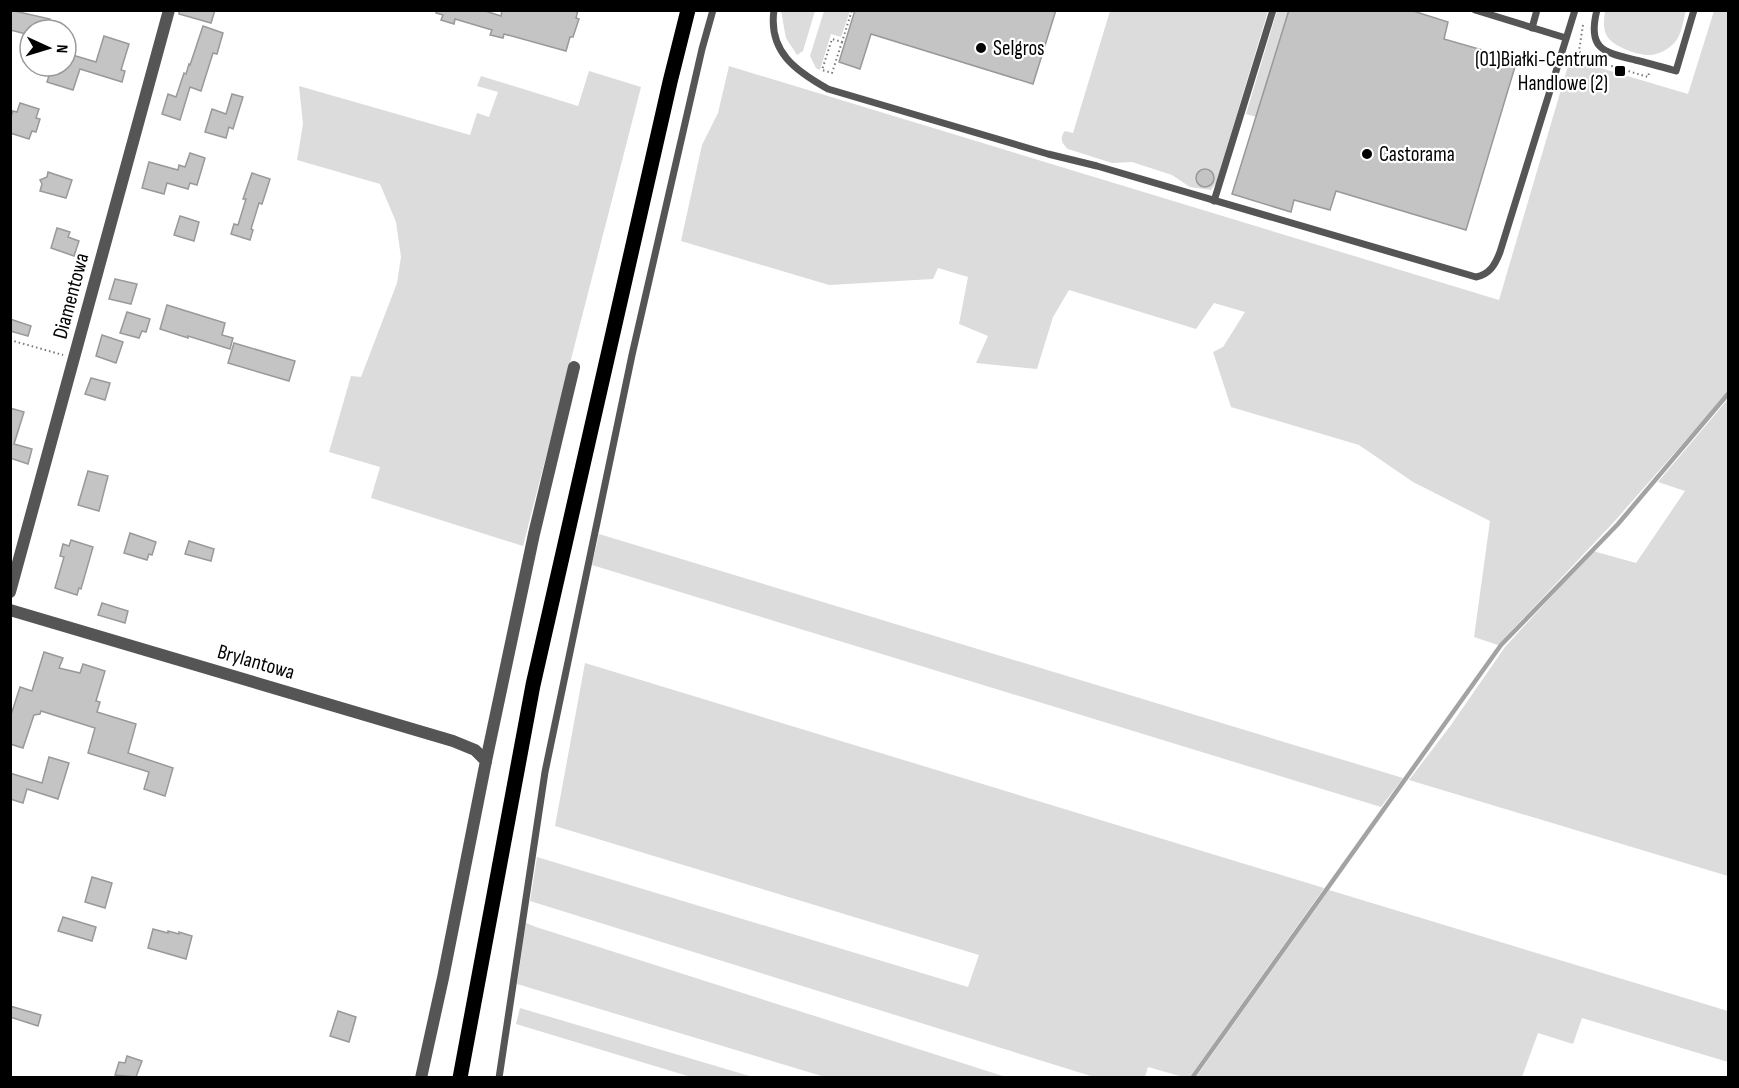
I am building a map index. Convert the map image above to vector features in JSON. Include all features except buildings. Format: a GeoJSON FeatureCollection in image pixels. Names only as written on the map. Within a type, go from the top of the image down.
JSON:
{"type":"FeatureCollection","features":[{"type":"Feature","properties":{"kind":"main road"},"geometry":{"type":"LineString","coordinates":[[460,1077],[534,685],[688,10]]}},
{"type":"Feature","properties":{"kind":"street","name":"Diamentowa"},"geometry":{"type":"LineString","coordinates":[[10,592],[169,10]]}},
{"type":"Feature","properties":{"kind":"street"},"geometry":{"type":"LineString","coordinates":[[421,1077],[534,534],[574,367]]}},
{"type":"Feature","properties":{"kind":"street","name":"Brylantowa"},"geometry":{"type":"LineString","coordinates":[[10,609],[453,741],[475,750],[486,761]]}},
{"type":"Feature","properties":{"kind":"lane"},"geometry":{"type":"LineString","coordinates":[[499,1077],[545,772],[632,355],[713,10]]}},
{"type":"Feature","properties":{"kind":"lane"},"geometry":{"type":"LineString","coordinates":[[774,10],[773,30],[780,50],[792,65],[828,89],[1469,276],[1483,275],[1494,267],[1509,227],[1575,10]]}},
{"type":"Feature","properties":{"kind":"lane"},"geometry":{"type":"LineString","coordinates":[[1214,201],[1273,10]]}},
{"type":"Feature","properties":{"kind":"lane"},"geometry":{"type":"LineString","coordinates":[[1475,10],[1566,38]]}},
{"type":"Feature","properties":{"kind":"lane"},"geometry":{"type":"LineString","coordinates":[[1532,28],[1537,10]]}},
{"type":"Feature","properties":{"kind":"lane"},"geometry":{"type":"LineString","coordinates":[[1597,10],[1592,27],[1598,44],[1607,53],[1676,71],[1694,10]]}},
{"type":"Feature","properties":{"kind":"path"},"geometry":{"type":"LineString","coordinates":[[843,42],[832,39],[822,70],[832,73],[843,42],[852,10]]}},
{"type":"Feature","properties":{"kind":"path"},"geometry":{"type":"LineString","coordinates":[[10,340],[74,358]]}},
{"type":"Feature","properties":{"kind":"shaded area"},"geometry":{"type":"Polygon","coordinates":[[[1605,10],[1686,11],[1681,31],[1675,42],[1664,51],[1651,55],[1639,54],[1613,42],[1604,28],[1605,10]]]}},
{"type":"Feature","properties":{"kind":"shaded area"},"geometry":{"type":"Polygon","coordinates":[[[781,11],[815,11],[803,51],[797,55],[786,38],[781,11]]]}},
{"type":"Feature","properties":{"kind":"shaded area"},"geometry":{"type":"Polygon","coordinates":[[[824,11],[850,11],[841,37],[831,34],[820,70],[816,68],[810,56],[824,11]]]}},
{"type":"Feature","properties":{"kind":"shaded area"},"geometry":{"type":"Polygon","coordinates":[[[1110,11],[1268,11],[1216,183],[1211,190],[1190,187],[1172,175],[1132,162],[1112,163],[1068,149],[1063,143],[1062,136],[1065,131],[1073,133],[1110,11]]]}},
{"type":"Feature","properties":{"kind":"shaded area"},"geometry":{"type":"Polygon","coordinates":[[[1277,11],[1289,11],[1256,117],[1246,114],[1277,11]]]}},
{"type":"Feature","properties":{"kind":"shaded area"},"geometry":{"type":"Polygon","coordinates":[[[1714,11],[1728,11],[1728,392],[1613,523],[1498,645],[1474,637],[1490,521],[1413,482],[1359,445],[1231,407],[1213,352],[1223,347],[1245,312],[1214,303],[1196,329],[1069,290],[1053,317],[1037,369],[976,363],[988,336],[959,324],[968,277],[938,268],[933,279],[829,285],[681,241],[702,145],[718,113],[729,66],[1499,300],[1570,59],[1688,94],[1714,11]]]}},
{"type":"Feature","properties":{"kind":"shaded area"},"geometry":{"type":"Polygon","coordinates":[[[589,71],[641,87],[523,546],[371,498],[380,467],[329,452],[351,376],[361,377],[397,283],[401,257],[396,222],[380,184],[297,160],[303,124],[299,86],[470,135],[477,113],[489,117],[498,92],[477,86],[481,76],[578,106],[589,71]]]}},
{"type":"Feature","properties":{"kind":"shaded area"},"geometry":{"type":"Polygon","coordinates":[[[1728,399],[1728,876],[1409,780],[1451,725],[1505,647],[1593,551],[1636,563],[1685,491],[1658,482],[1728,399]]]}},
{"type":"Feature","properties":{"kind":"shaded area"},"geometry":{"type":"Polygon","coordinates":[[[599,534],[1403,778],[1381,807],[592,565],[599,534]]]}},
{"type":"Feature","properties":{"kind":"shaded area"},"geometry":{"type":"Polygon","coordinates":[[[585,663],[1324,888],[1190,1077],[1148,1067],[1145,1077],[1094,1077],[530,901],[537,857],[968,987],[979,955],[555,826],[585,663]]]}},
{"type":"Feature","properties":{"kind":"shaded area"},"geometry":{"type":"Polygon","coordinates":[[[1329,890],[1728,1011],[1728,1062],[1582,1018],[1573,1044],[1538,1033],[1522,1077],[1196,1077],[1329,890]]]}},
{"type":"Feature","properties":{"kind":"shaded area"},"geometry":{"type":"Polygon","coordinates":[[[526,923],[1006,1077],[825,1077],[517,984],[526,923]]]}},
{"type":"Feature","properties":{"kind":"shaded area"},"geometry":{"type":"Polygon","coordinates":[[[520,1008],[753,1077],[691,1077],[516,1024],[520,1008]]]}},
{"type":"Feature","properties":{"kind":"waterway"},"geometry":{"type":"LineString","coordinates":[[1192,1078],[1501,645],[1618,524],[1728,394]]}},
{"type":"Feature","properties":{"kind":"place","name":"Selgros"},"geometry":{"type":"Point","coordinates":[981,48]}},
{"type":"Feature","properties":{"kind":"place","name":"(01)Białki-Centrum Handlowe (2)"},"geometry":{"type":"Point","coordinates":[1620,71]}},
{"type":"Feature","properties":{"kind":"place","name":"Castorama"},"geometry":{"type":"Point","coordinates":[1367,154]}}]}
